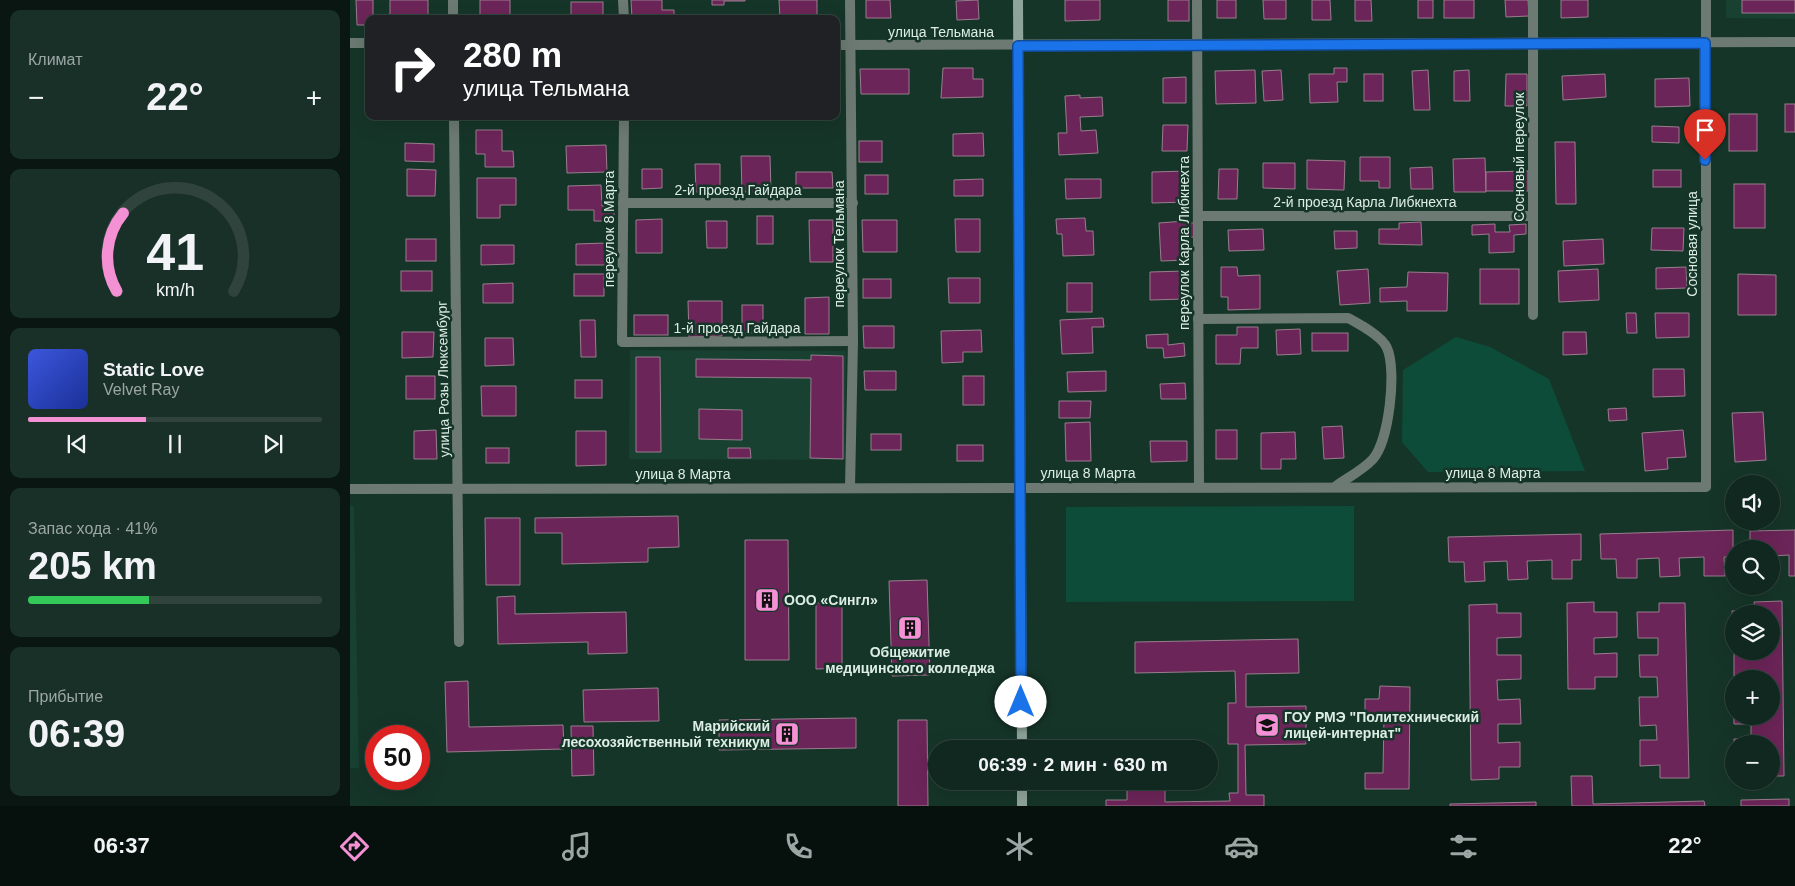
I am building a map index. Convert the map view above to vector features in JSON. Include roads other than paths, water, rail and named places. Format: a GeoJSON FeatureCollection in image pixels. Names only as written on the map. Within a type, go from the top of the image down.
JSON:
{"type":"FeatureCollection","features":[{"type":"Feature","properties":{"kind":"main road"},"geometry":{"type":"LineString","coordinates":[[1018,0],[1022,740]]}},
{"type":"Feature","properties":{"kind":"main road"},"geometry":{"type":"LineString","coordinates":[[1022,790],[1022,806]]}},
{"type":"Feature","properties":{"kind":"street"},"geometry":{"type":"LineString","coordinates":[[453,0],[453,15]]}},
{"type":"Feature","properties":{"kind":"street"},"geometry":{"type":"LineString","coordinates":[[624,0],[624,15]]}},
{"type":"Feature","properties":{"kind":"street","name":"переулок Тельмана"},"geometry":{"type":"LineString","coordinates":[[850,0],[853,203],[850,488]]}},
{"type":"Feature","properties":{"kind":"street","name":"переулок Карла Либкнехта"},"geometry":{"type":"LineString","coordinates":[[1197,0],[1199,486]]}},
{"type":"Feature","properties":{"kind":"street","name":"Сосновый переулок"},"geometry":{"type":"LineString","coordinates":[[1533,0],[1533,314]]}},
{"type":"Feature","properties":{"kind":"street","name":"Сосновая улица"},"geometry":{"type":"LineString","coordinates":[[1706,0],[1706,487]]}},
{"type":"Feature","properties":{"kind":"street"},"geometry":{"type":"LineString","coordinates":[[350,42],[365,43]]}},
{"type":"Feature","properties":{"kind":"street","name":"улица Тельмана"},"geometry":{"type":"LineString","coordinates":[[840,45],[1018,46],[1795,42]]}},
{"type":"Feature","properties":{"kind":"street","name":"улица Розы Люксембург"},"geometry":{"type":"LineString","coordinates":[[454,120],[460,642]]}},
{"type":"Feature","properties":{"kind":"street","name":"переулок 8 Марта"},"geometry":{"type":"LineString","coordinates":[[622,342],[624,120]]}},
{"type":"Feature","properties":{"kind":"street","name":"2-й проезд Гайдара"},"geometry":{"type":"LineString","coordinates":[[623,203],[853,203]]}},
{"type":"Feature","properties":{"kind":"street","name":"2-й проезд Карла Либкнехта"},"geometry":{"type":"LineString","coordinates":[[1198,216],[1533,216]]}},
{"type":"Feature","properties":{"kind":"street"},"geometry":{"type":"LineString","coordinates":[[1198,319],[1348,318],[1365,327],[1387,347],[1393,375],[1386,428],[1373,458],[1336,486]]}},
{"type":"Feature","properties":{"kind":"street","name":"1-й проезд Гайдара"},"geometry":{"type":"LineString","coordinates":[[622,342],[853,341]]}},
{"type":"Feature","properties":{"kind":"street","name":"улица 8 Марта"},"geometry":{"type":"LineString","coordinates":[[350,489],[1199,486],[1706,487]]}},
{"type":"Feature","properties":{"kind":"place","name":"ООО «Сингл»"},"geometry":{"type":"Point","coordinates":[767,600]}},
{"type":"Feature","properties":{"kind":"place","name":"Общежитие медицинского колледжа"},"geometry":{"type":"Point","coordinates":[910,628]}},
{"type":"Feature","properties":{"kind":"place","name":"ГОУ РМЭ \"Политехнический лицей-интернат\""},"geometry":{"type":"Point","coordinates":[1267,725]}},
{"type":"Feature","properties":{"kind":"place","name":"Марийский лесохозяйственный техникум"},"geometry":{"type":"Point","coordinates":[787,734]}}]}
